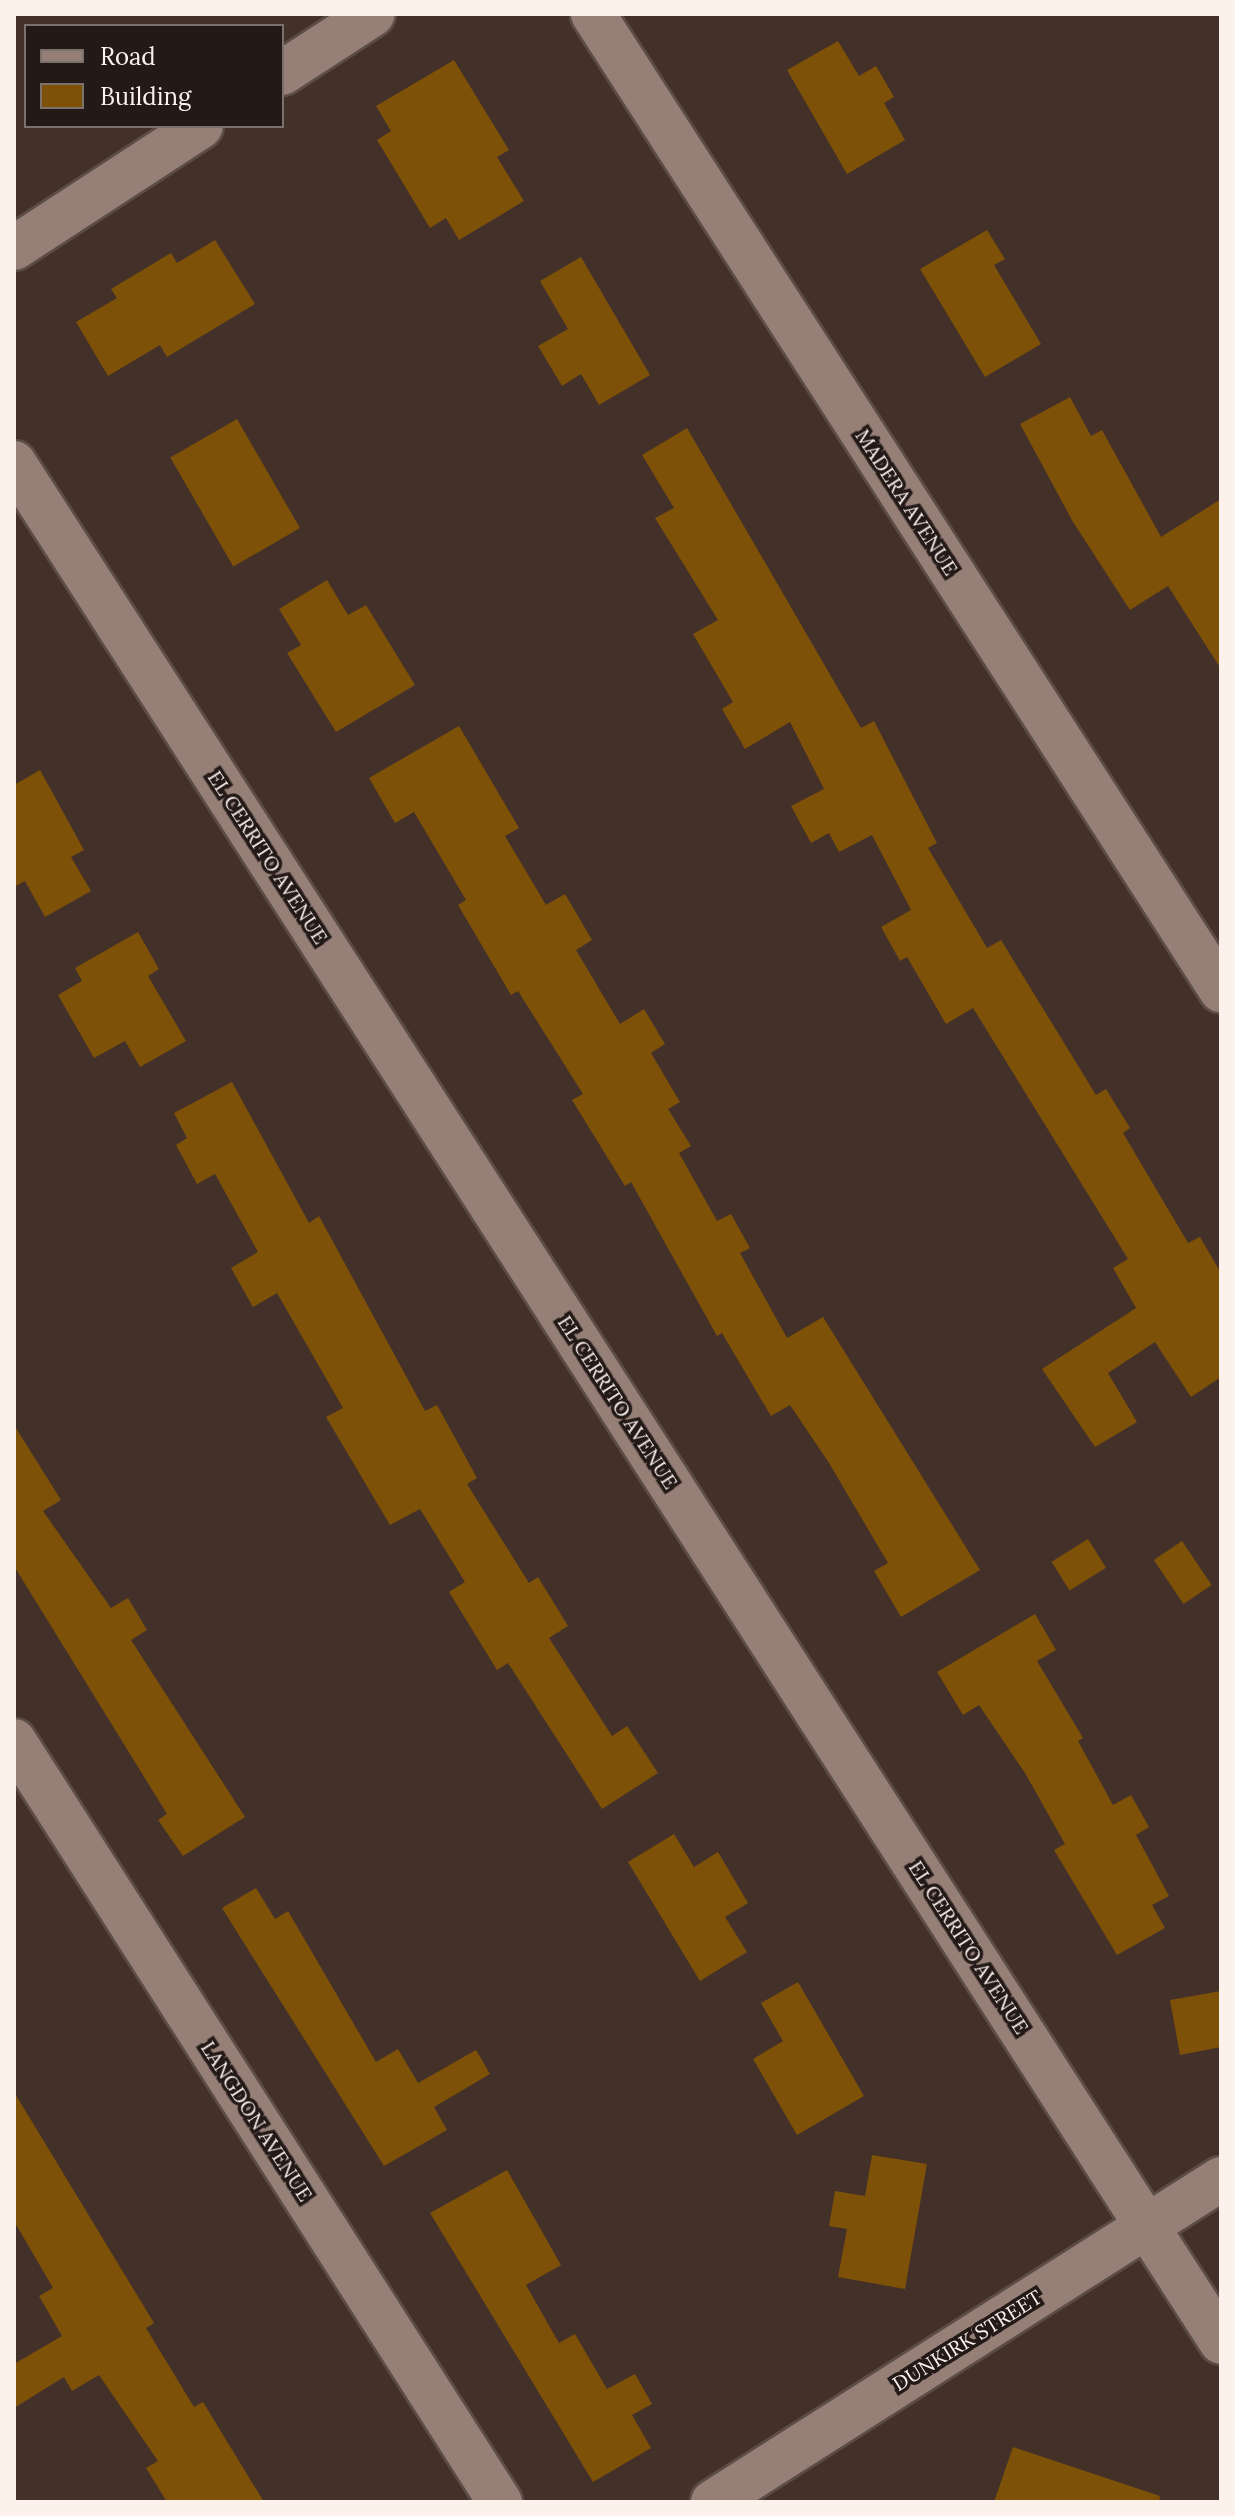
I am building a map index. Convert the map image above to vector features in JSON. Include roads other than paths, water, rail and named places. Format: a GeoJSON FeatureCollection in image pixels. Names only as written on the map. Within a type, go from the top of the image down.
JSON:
{"type":"FeatureCollection","features":[{"type":"Feature","properties":{"kind":"street"},"geometry":{"type":"LineString","coordinates":[[284,72],[373,14]]}},
{"type":"Feature","properties":{"kind":"street","name":"MADERA AVENUE"},"geometry":{"type":"LineString","coordinates":[[593,14],[1221,990]]}},
{"type":"Feature","properties":{"kind":"street"},"geometry":{"type":"LineString","coordinates":[[14,248],[198,128]]}},
{"type":"Feature","properties":{"kind":"street","name":"EL CERRITO AVENUE"},"geometry":{"type":"LineString","coordinates":[[14,463],[1221,2342]]}},
{"type":"Feature","properties":{"kind":"street","name":"LANGDON AVENUE"},"geometry":{"type":"LineString","coordinates":[[14,1741],[500,2502]]}},
{"type":"Feature","properties":{"kind":"street","name":"DUNKIRK STREET"},"geometry":{"type":"LineString","coordinates":[[713,2502],[1221,2179]]}}]}
